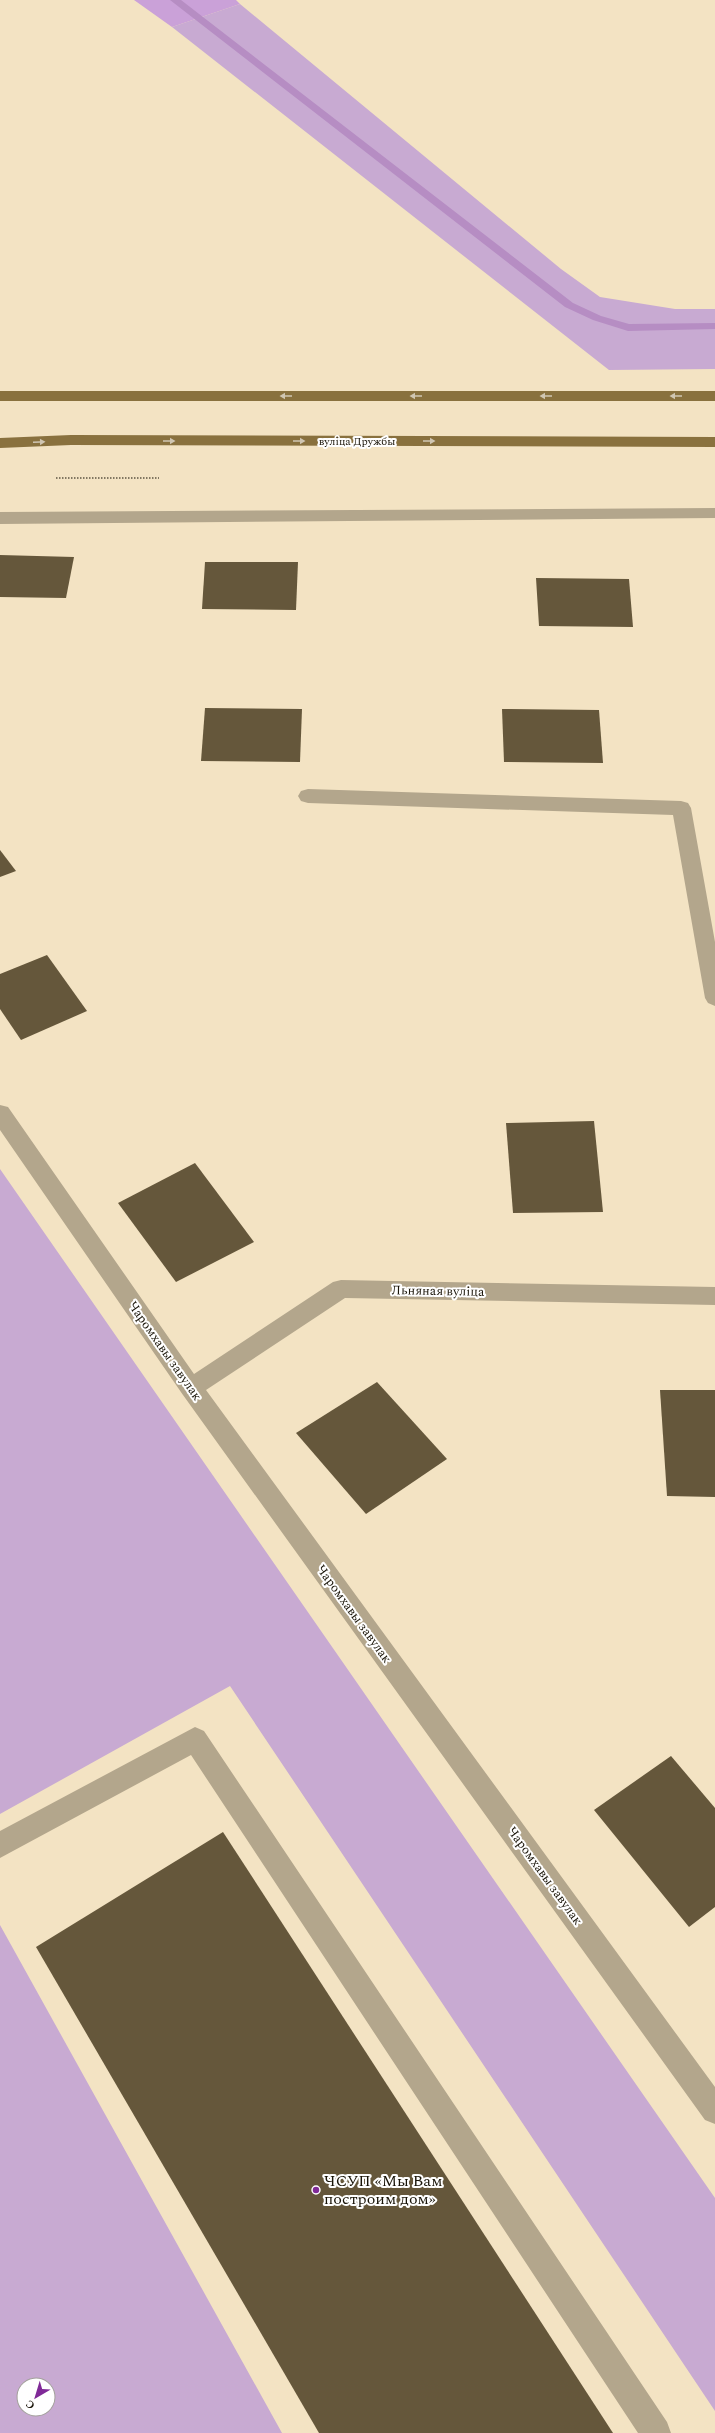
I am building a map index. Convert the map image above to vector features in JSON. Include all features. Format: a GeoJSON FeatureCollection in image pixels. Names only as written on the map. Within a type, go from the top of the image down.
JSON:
{"type":"FeatureCollection","features":[{"type":"Feature","properties":{"kind":"main road"},"geometry":{"type":"LineString","coordinates":[[0,396],[715,396]]}},
{"type":"Feature","properties":{"kind":"main road","name":"вуліца Дружбы"},"geometry":{"type":"LineString","coordinates":[[0,443],[71,440],[715,442]]}},
{"type":"Feature","properties":{"kind":"street"},"geometry":{"type":"LineString","coordinates":[[0,518],[715,513]]}},
{"type":"Feature","properties":{"kind":"street"},"geometry":{"type":"LineString","coordinates":[[308,796],[682,808],[715,998]]}},
{"type":"Feature","properties":{"kind":"street","name":"Чаромхавы завулак"},"geometry":{"type":"LineString","coordinates":[[0,1113],[191,1388],[715,2110]]}},
{"type":"Feature","properties":{"kind":"street","name":"Льняная вуліца"},"geometry":{"type":"LineString","coordinates":[[191,1388],[341,1289],[715,1296]]}},
{"type":"Feature","properties":{"kind":"street"},"geometry":{"type":"LineString","coordinates":[[0,1845],[195,1738],[656,2433]]}},
{"type":"Feature","properties":{"kind":"shaded area"},"geometry":{"type":"Polygon","coordinates":[[[134,0],[236,0],[240,4],[172,27],[134,0]]]}},
{"type":"Feature","properties":{"kind":"shaded area"},"geometry":{"type":"Polygon","coordinates":[[[240,4],[561,269],[600,297],[675,309],[715,309],[715,369],[609,370],[172,27],[240,4]]]}},
{"type":"Feature","properties":{"kind":"shaded area"},"geometry":{"type":"Polygon","coordinates":[[[0,1169],[715,2198],[715,2411],[230,1686],[0,1814],[0,1169]]]}},
{"type":"Feature","properties":{"kind":"shaded area"},"geometry":{"type":"Polygon","coordinates":[[[0,1925],[282,2433],[0,2433],[0,1925]]]}},
{"type":"Feature","properties":{"kind":"building"},"geometry":{"type":"Polygon","coordinates":[[[0,555],[74,557],[66,598],[0,597],[0,555]]]}},
{"type":"Feature","properties":{"kind":"building"},"geometry":{"type":"Polygon","coordinates":[[[205,562],[298,562],[296,610],[202,609],[205,562]]]}},
{"type":"Feature","properties":{"kind":"building"},"geometry":{"type":"Polygon","coordinates":[[[536,578],[629,579],[633,627],[539,626],[536,578]]]}},
{"type":"Feature","properties":{"kind":"building"},"geometry":{"type":"Polygon","coordinates":[[[205,708],[302,709],[300,762],[201,761],[205,708]]]}},
{"type":"Feature","properties":{"kind":"building"},"geometry":{"type":"Polygon","coordinates":[[[502,709],[599,710],[603,763],[504,762],[502,709]]]}},
{"type":"Feature","properties":{"kind":"building"},"geometry":{"type":"Polygon","coordinates":[[[0,850],[16,871],[0,877],[0,850]]]}},
{"type":"Feature","properties":{"kind":"building"},"geometry":{"type":"Polygon","coordinates":[[[47,955],[87,1011],[21,1040],[0,1009],[0,974],[47,955]]]}},
{"type":"Feature","properties":{"kind":"building"},"geometry":{"type":"Polygon","coordinates":[[[594,1121],[603,1212],[513,1213],[506,1123],[594,1121]]]}},
{"type":"Feature","properties":{"kind":"building"},"geometry":{"type":"Polygon","coordinates":[[[195,1163],[254,1242],[176,1282],[118,1203],[195,1163]]]}},
{"type":"Feature","properties":{"kind":"building"},"geometry":{"type":"Polygon","coordinates":[[[377,1382],[447,1459],[366,1514],[296,1433],[377,1382]]]}},
{"type":"Feature","properties":{"kind":"building"},"geometry":{"type":"Polygon","coordinates":[[[660,1390],[715,1390],[715,1497],[667,1496],[660,1390]]]}},
{"type":"Feature","properties":{"kind":"building"},"geometry":{"type":"Polygon","coordinates":[[[671,1756],[715,1808],[715,1907],[689,1927],[594,1810],[671,1756]]]}},
{"type":"Feature","properties":{"kind":"building","name":"ЧСУП «Мы Вам построим дом»"},"geometry":{"type":"Polygon","coordinates":[[[223,1832],[613,2433],[319,2433],[36,1947],[223,1832]]]}},
{"type":"Feature","properties":{"kind":"waterway"},"geometry":{"type":"LineString","coordinates":[[175,0],[569,305],[597,318],[628,328],[715,326]]}},
{"type":"Feature","properties":{"kind":"place","name":"ЧСУП «Мы Вам построим дом»"},"geometry":{"type":"Point","coordinates":[316,2190]}}]}
